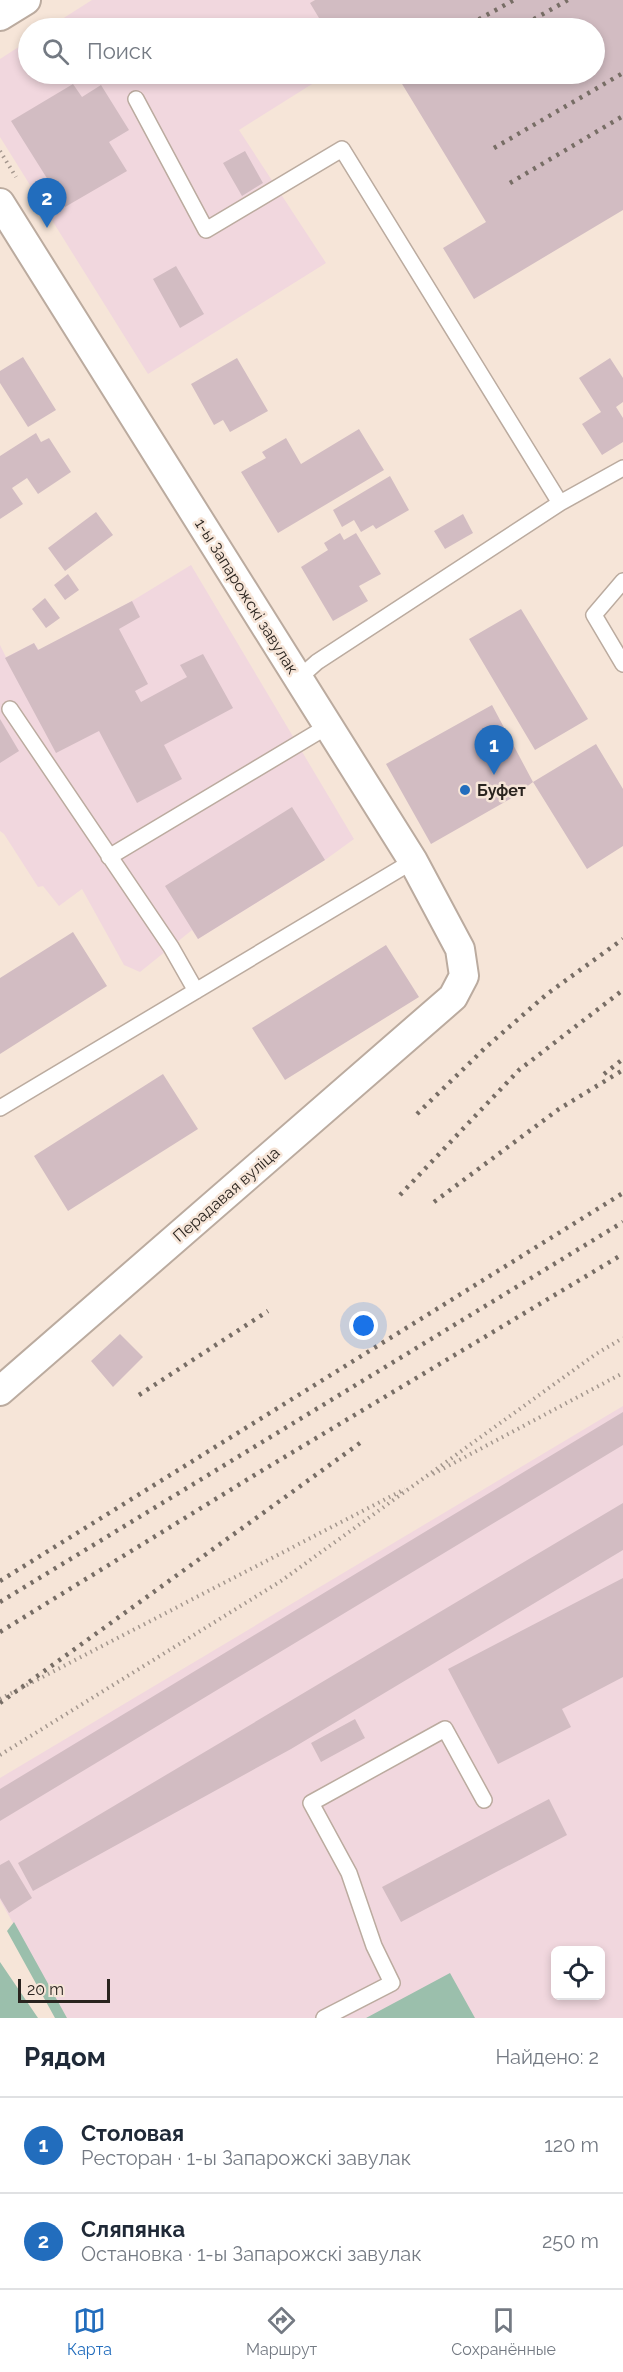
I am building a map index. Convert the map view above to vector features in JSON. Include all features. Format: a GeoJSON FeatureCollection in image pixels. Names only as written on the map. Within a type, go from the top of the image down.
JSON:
{"type":"FeatureCollection","features":[{"type":"Feature","properties":{"kind":"street"},"geometry":{"type":"LineString","coordinates":[[0,16],[26,0]]}},
{"type":"Feature","properties":{"kind":"street","name":"1-ы Запарожскі завулак"},"geometry":{"type":"LineString","coordinates":[[0,203],[413,861],[460,949],[464,976],[453,997]]}},
{"type":"Feature","properties":{"kind":"street","name":"Перадавая вуліца"},"geometry":{"type":"LineString","coordinates":[[0,1391],[453,997]]}},
{"type":"Feature","properties":{"kind":"lane"},"geometry":{"type":"LineString","coordinates":[[136,99],[206,230],[342,150],[560,503]]}},
{"type":"Feature","properties":{"kind":"lane"},"geometry":{"type":"LineString","coordinates":[[299,678],[317,662],[560,503],[623,468]]}},
{"type":"Feature","properties":{"kind":"lane"},"geometry":{"type":"LineString","coordinates":[[623,581],[594,615],[623,664]]}},
{"type":"Feature","properties":{"kind":"lane"},"geometry":{"type":"LineString","coordinates":[[10,709],[171,947],[196,991]]}},
{"type":"Feature","properties":{"kind":"lane"},"geometry":{"type":"LineString","coordinates":[[109,857],[328,726]]}},
{"type":"Feature","properties":{"kind":"lane"},"geometry":{"type":"LineString","coordinates":[[0,1108],[413,861]]}},
{"type":"Feature","properties":{"kind":"lane"},"geometry":{"type":"LineString","coordinates":[[324,2018],[392,1983],[374,1946],[349,1872],[311,1803],[445,1729],[484,1800]]}},
{"type":"Feature","properties":{"kind":"path"},"geometry":{"type":"LineString","coordinates":[[0,1755],[280,1581],[596,1354],[623,1338]]}},
{"type":"Feature","properties":{"kind":"path"},"geometry":{"type":"LineString","coordinates":[[0,1699],[419,1482],[623,1373]]}},
{"type":"Feature","properties":{"kind":"shaded area"},"geometry":{"type":"Polygon","coordinates":[[[92,0],[315,0],[311,3],[319,18],[64,18],[92,0]]]}},
{"type":"Feature","properties":{"kind":"shaded area"},"geometry":{"type":"Polygon","coordinates":[[[18,47],[18,84],[312,84],[239,130],[326,263],[148,374],[0,137],[0,59],[18,47]]]}},
{"type":"Feature","properties":{"kind":"shaded area"},"geometry":{"type":"Polygon","coordinates":[[[191,565],[354,839],[325,860],[198,939],[192,930],[140,972],[124,965],[82,889],[59,906],[43,886],[38,887],[0,831],[0,645],[6,657],[34,643],[39,650],[132,601],[191,565]]]}},
{"type":"Feature","properties":{"kind":"shaded area"},"geometry":{"type":"Polygon","coordinates":[[[623,1406],[623,2018],[67,2018],[0,1900],[0,1778],[623,1406]]]}},
{"type":"Feature","properties":{"kind":"green space"},"geometry":{"type":"Polygon","coordinates":[[[14,1922],[67,2018],[55,2018],[7,1931],[14,1922]]]}},
{"type":"Feature","properties":{"kind":"green space"},"geometry":{"type":"Polygon","coordinates":[[[0,1962],[38,2018],[0,2018],[0,1962]]]}},
{"type":"Feature","properties":{"kind":"green space"},"geometry":{"type":"Polygon","coordinates":[[[450,1973],[475,2018],[366,2018],[450,1973]]]}},
{"type":"Feature","properties":{"kind":"building"},"geometry":{"type":"Polygon","coordinates":[[[315,0],[623,0],[623,210],[474,299],[443,248],[486,222],[402,84],[605,84],[605,18],[319,18],[310,3],[315,0]]]}},
{"type":"Feature","properties":{"kind":"building"},"geometry":{"type":"Polygon","coordinates":[[[73,84],[82,97],[101,85],[129,130],[109,142],[127,171],[65,207],[11,121],[73,84]]]}},
{"type":"Feature","properties":{"kind":"building"},"geometry":{"type":"Polygon","coordinates":[[[245,151],[263,183],[242,196],[223,163],[245,151]]]}},
{"type":"Feature","properties":{"kind":"building"},"geometry":{"type":"Polygon","coordinates":[[[176,266],[204,314],[180,328],[153,279],[176,266]]]}},
{"type":"Feature","properties":{"kind":"building"},"geometry":{"type":"Polygon","coordinates":[[[23,357],[56,410],[28,427],[0,383],[0,371],[23,357]]]}},
{"type":"Feature","properties":{"kind":"building"},"geometry":{"type":"Polygon","coordinates":[[[237,358],[268,411],[230,432],[223,420],[214,425],[191,384],[237,358]]]}},
{"type":"Feature","properties":{"kind":"building"},"geometry":{"type":"Polygon","coordinates":[[[610,358],[623,378],[623,402],[616,407],[623,418],[623,442],[602,455],[582,424],[601,412],[579,378],[610,358]]]}},
{"type":"Feature","properties":{"kind":"building"},"geometry":{"type":"Polygon","coordinates":[[[359,429],[384,470],[278,533],[241,472],[266,458],[262,452],[286,438],[301,464],[359,429]]]}},
{"type":"Feature","properties":{"kind":"building"},"geometry":{"type":"Polygon","coordinates":[[[36,433],[41,442],[49,438],[71,472],[38,494],[27,478],[12,488],[23,504],[0,519],[0,456],[36,433]]]}},
{"type":"Feature","properties":{"kind":"building"},"geometry":{"type":"Polygon","coordinates":[[[390,476],[409,510],[376,529],[373,525],[361,532],[354,520],[342,527],[333,510],[390,476]]]}},
{"type":"Feature","properties":{"kind":"building"},"geometry":{"type":"Polygon","coordinates":[[[96,512],[113,535],[65,571],[48,548],[96,512]]]}},
{"type":"Feature","properties":{"kind":"building"},"geometry":{"type":"Polygon","coordinates":[[[463,514],[473,533],[445,549],[434,531],[463,514]]]}},
{"type":"Feature","properties":{"kind":"building"},"geometry":{"type":"Polygon","coordinates":[[[340,533],[344,540],[356,533],[381,574],[359,586],[368,601],[333,621],[301,567],[328,550],[324,543],[340,533]]]}},
{"type":"Feature","properties":{"kind":"building"},"geometry":{"type":"Polygon","coordinates":[[[68,574],[79,590],[65,600],[54,585],[68,574]]]}},
{"type":"Feature","properties":{"kind":"building"},"geometry":{"type":"Polygon","coordinates":[[[45,598],[60,618],[46,628],[32,609],[45,598]]]}},
{"type":"Feature","properties":{"kind":"building"},"geometry":{"type":"Polygon","coordinates":[[[132,601],[140,617],[119,629],[148,684],[135,691],[141,702],[187,677],[180,665],[203,654],[233,708],[164,745],[182,779],[137,803],[99,731],[56,753],[5,658],[34,643],[38,650],[132,601]]]}},
{"type":"Feature","properties":{"kind":"building"},"geometry":{"type":"Polygon","coordinates":[[[521,609],[588,719],[535,750],[469,639],[521,609]]]}},
{"type":"Feature","properties":{"kind":"building"},"geometry":{"type":"Polygon","coordinates":[[[492,705],[533,782],[510,799],[431,844],[386,764],[492,705]]]}},
{"type":"Feature","properties":{"kind":"building"},"geometry":{"type":"Polygon","coordinates":[[[0,719],[19,751],[0,763],[0,719]]]}},
{"type":"Feature","properties":{"kind":"building"},"geometry":{"type":"Polygon","coordinates":[[[596,744],[623,789],[623,846],[587,869],[533,782],[596,744]]]}},
{"type":"Feature","properties":{"kind":"building"},"geometry":{"type":"Polygon","coordinates":[[[292,807],[325,860],[198,939],[165,886],[292,807]]]}},
{"type":"Feature","properties":{"kind":"building"},"geometry":{"type":"Polygon","coordinates":[[[73,932],[107,986],[0,1054],[0,978],[73,932]]]}},
{"type":"Feature","properties":{"kind":"building"},"geometry":{"type":"Polygon","coordinates":[[[386,945],[419,997],[285,1080],[252,1028],[386,945]]]}},
{"type":"Feature","properties":{"kind":"building"},"geometry":{"type":"Polygon","coordinates":[[[163,1074],[198,1129],[68,1211],[34,1156],[163,1074]]]}},
{"type":"Feature","properties":{"kind":"building"},"geometry":{"type":"Polygon","coordinates":[[[120,1334],[143,1357],[113,1387],[91,1361],[120,1334]]]}},
{"type":"Feature","properties":{"kind":"building"},"geometry":{"type":"Polygon","coordinates":[[[623,1412],[623,1445],[0,1821],[0,1789],[623,1412]]]}},
{"type":"Feature","properties":{"kind":"building"},"geometry":{"type":"Polygon","coordinates":[[[623,1503],[623,1550],[291,1749],[33,1891],[18,1863],[623,1503]]]}},
{"type":"Feature","properties":{"kind":"building"},"geometry":{"type":"Polygon","coordinates":[[[623,1578],[623,1677],[562,1709],[571,1727],[498,1764],[448,1669],[623,1578]]]}},
{"type":"Feature","properties":{"kind":"building"},"geometry":{"type":"Polygon","coordinates":[[[355,1719],[365,1738],[321,1762],[311,1743],[355,1719]]]}},
{"type":"Feature","properties":{"kind":"building"},"geometry":{"type":"Polygon","coordinates":[[[549,1799],[567,1835],[401,1922],[382,1887],[549,1799]]]}},
{"type":"Feature","properties":{"kind":"building"},"geometry":{"type":"Polygon","coordinates":[[[9,1860],[32,1898],[9,1913],[0,1898],[0,1865],[9,1860]]]}},
{"type":"Feature","properties":{"kind":"railway"},"geometry":{"type":"LineString","coordinates":[[481,18],[514,0]]}},
{"type":"Feature","properties":{"kind":"railway"},"geometry":{"type":"LineString","coordinates":[[536,18],[568,0]]}},
{"type":"Feature","properties":{"kind":"railway"},"geometry":{"type":"LineString","coordinates":[[605,83],[623,73]]}},
{"type":"Feature","properties":{"kind":"railway"},"geometry":{"type":"LineString","coordinates":[[494,148],[604,84]]}},
{"type":"Feature","properties":{"kind":"railway"},"geometry":{"type":"LineString","coordinates":[[510,183],[623,116]]}},
{"type":"Feature","properties":{"kind":"railway"},"geometry":{"type":"LineString","coordinates":[[417,1114],[485,1048],[547,994],[623,939]]}},
{"type":"Feature","properties":{"kind":"railway"},"geometry":{"type":"LineString","coordinates":[[400,1195],[519,1070],[623,990]]}},
{"type":"Feature","properties":{"kind":"railway"},"geometry":{"type":"LineString","coordinates":[[604,1074],[623,1059]]}},
{"type":"Feature","properties":{"kind":"railway"},"geometry":{"type":"LineString","coordinates":[[434,1202],[559,1109],[623,1070]]}},
{"type":"Feature","properties":{"kind":"railway"},"geometry":{"type":"LineString","coordinates":[[0,1581],[623,1193]]}},
{"type":"Feature","properties":{"kind":"railway"},"geometry":{"type":"LineString","coordinates":[[0,1602],[623,1222]]}},
{"type":"Feature","properties":{"kind":"railway"},"geometry":{"type":"LineString","coordinates":[[0,1632],[253,1476],[623,1254]]}},
{"type":"Feature","properties":{"kind":"railway"},"geometry":{"type":"LineString","coordinates":[[139,1395],[268,1311]]}},
{"type":"Feature","properties":{"kind":"railway"},"geometry":{"type":"LineString","coordinates":[[0,1703],[360,1443]]}},
{"type":"Feature","properties":{"kind":"place","name":"Сляпянка"},"geometry":{"type":"Point","coordinates":[47,228]}},
{"type":"Feature","properties":{"kind":"place","name":"Столовая"},"geometry":{"type":"Point","coordinates":[494,775]}},
{"type":"Feature","properties":{"kind":"place","name":"Буфет"},"geometry":{"type":"Point","coordinates":[465,790]}}]}
